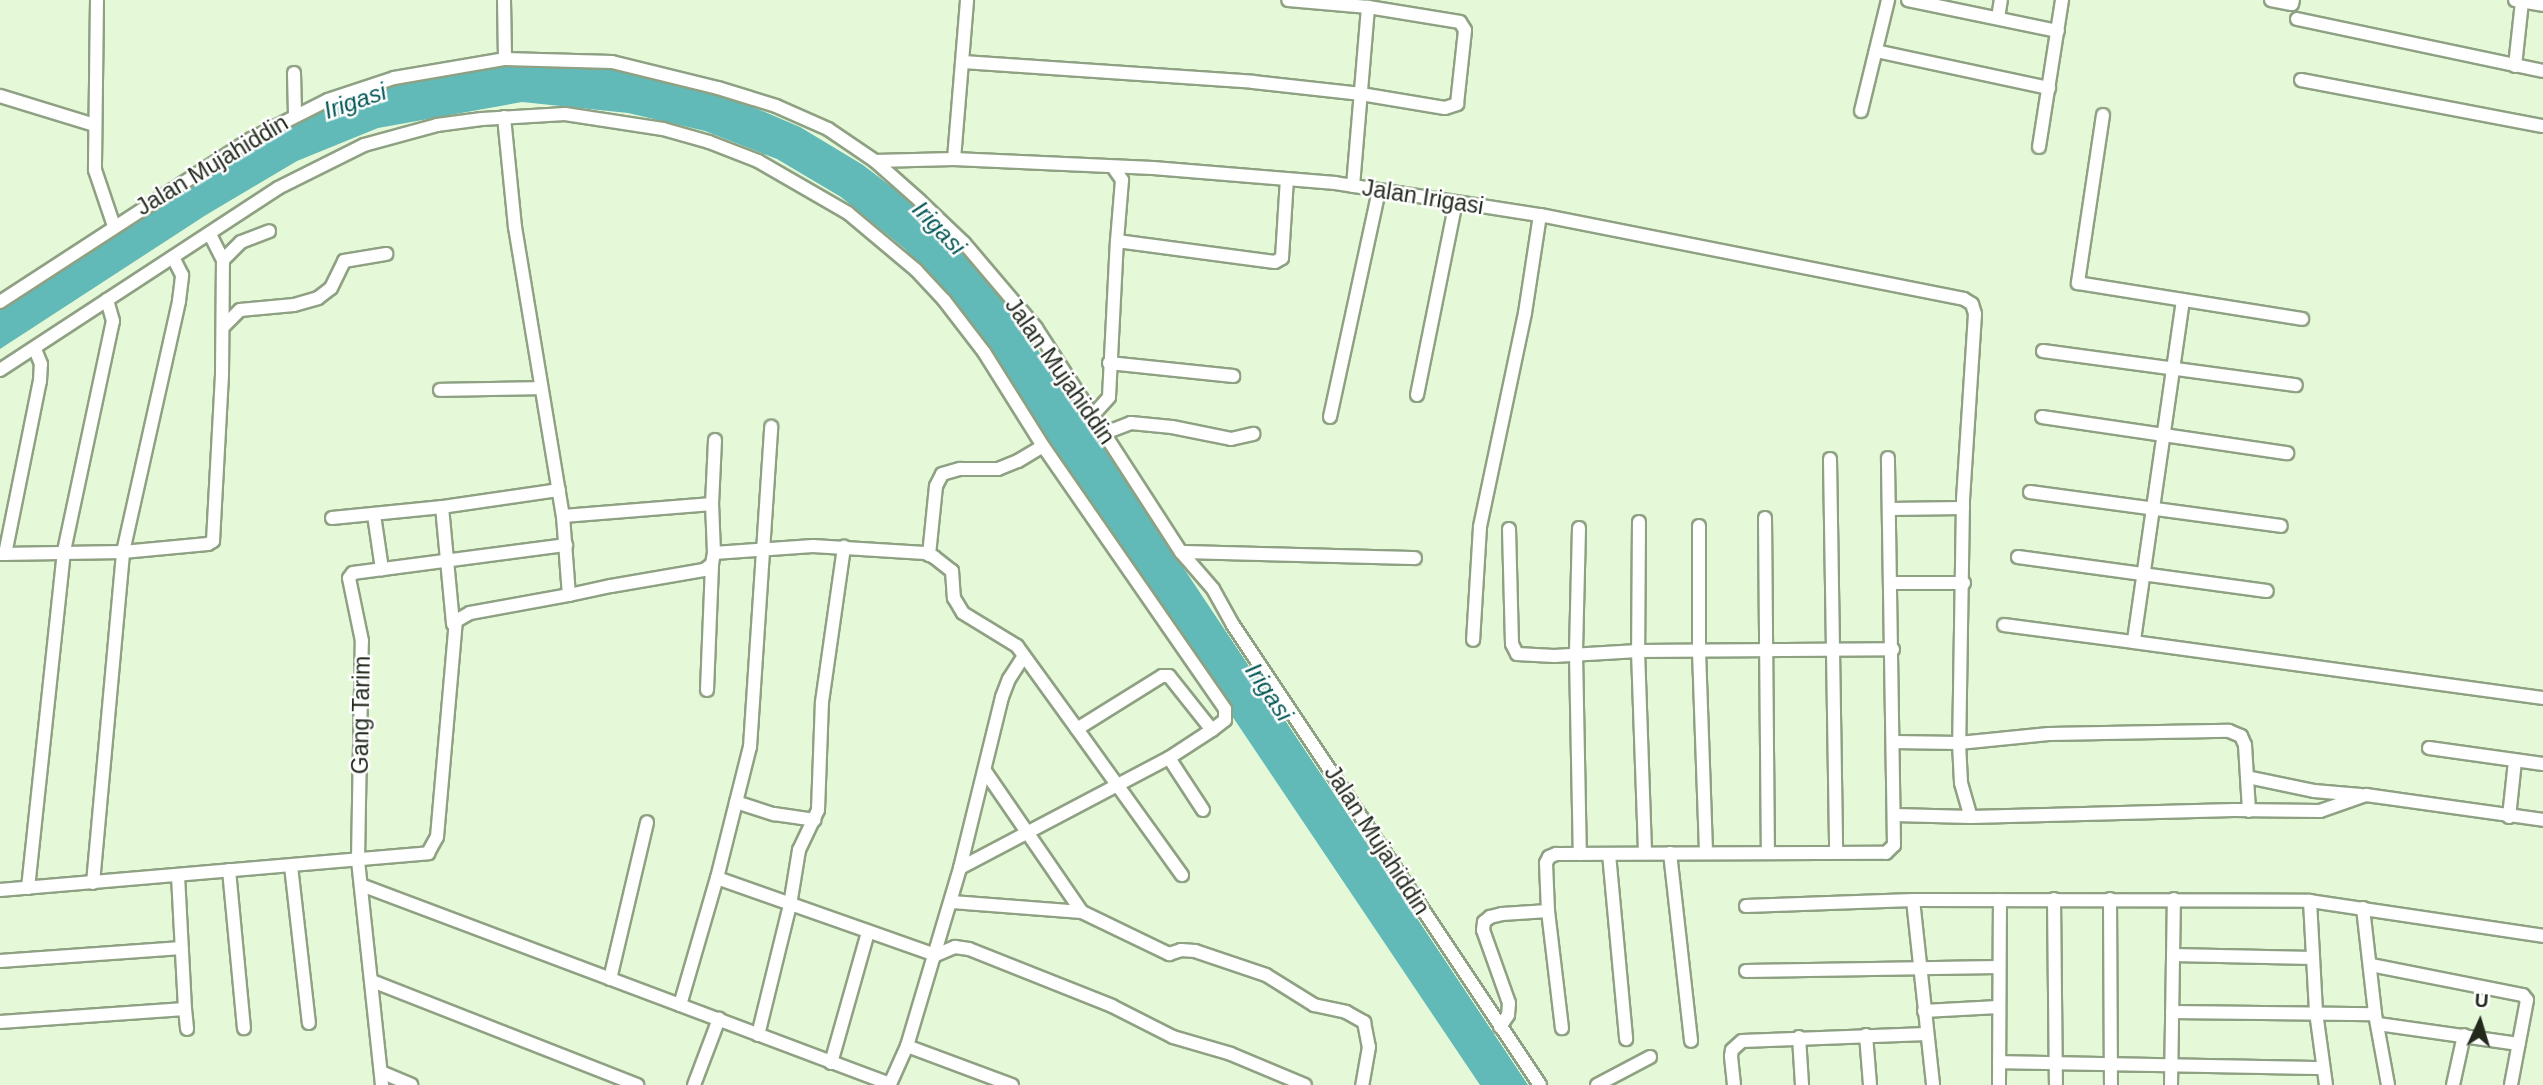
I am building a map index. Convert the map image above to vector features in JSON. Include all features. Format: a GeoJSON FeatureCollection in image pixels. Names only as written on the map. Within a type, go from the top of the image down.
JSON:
{"type":"FeatureCollection","features":[{"type":"Feature","properties":{"kind":"street"},"geometry":{"type":"LineString","coordinates":[[97,0],[93,125],[95,170],[114,226]]}},
{"type":"Feature","properties":{"kind":"street"},"geometry":{"type":"LineString","coordinates":[[504,0],[505,59]]}},
{"type":"Feature","properties":{"kind":"street"},"geometry":{"type":"LineString","coordinates":[[954,159],[967,0]]}},
{"type":"Feature","properties":{"kind":"street"},"geometry":{"type":"LineString","coordinates":[[963,62],[1253,82],[1361,94],[1445,108],[1454,106],[1459,99],[1465,30],[1463,24],[1455,20],[1368,7],[1288,0]]}},
{"type":"Feature","properties":{"kind":"street"},"geometry":{"type":"LineString","coordinates":[[1861,111],[1888,0]]}},
{"type":"Feature","properties":{"kind":"street"},"geometry":{"type":"LineString","coordinates":[[1908,0],[1938,3],[2058,31]]}},
{"type":"Feature","properties":{"kind":"street"},"geometry":{"type":"LineString","coordinates":[[1998,19],[2001,0]]}},
{"type":"Feature","properties":{"kind":"street"},"geometry":{"type":"LineString","coordinates":[[2039,146],[2062,0]]}},
{"type":"Feature","properties":{"kind":"street"},"geometry":{"type":"LineString","coordinates":[[2272,0],[2292,4],[2293,0]]}},
{"type":"Feature","properties":{"kind":"street"},"geometry":{"type":"LineString","coordinates":[[2515,66],[2518,1],[2543,5]]}},
{"type":"Feature","properties":{"kind":"street"},"geometry":{"type":"LineString","coordinates":[[1353,186],[1368,7]]}},
{"type":"Feature","properties":{"kind":"street"},"geometry":{"type":"LineString","coordinates":[[2297,19],[2543,71]]}},
{"type":"Feature","properties":{"kind":"street"},"geometry":{"type":"LineString","coordinates":[[1876,51],[2049,88]]}},
{"type":"Feature","properties":{"kind":"street","name":"Jalan Mujahiddin"},"geometry":{"type":"LineString","coordinates":[[0,302],[215,160],[295,115],[394,78],[505,59],[612,62],[663,72],[776,106],[828,129],[875,161],[964,243],[1036,328],[1181,552],[1213,589],[1233,625],[1540,1085]]}},
{"type":"Feature","properties":{"kind":"street"},"geometry":{"type":"LineString","coordinates":[[294,73],[295,115]]}},
{"type":"Feature","properties":{"kind":"street"},"geometry":{"type":"LineString","coordinates":[[2301,80],[2543,126]]}},
{"type":"Feature","properties":{"kind":"street"},"geometry":{"type":"LineString","coordinates":[[0,96],[93,125]]}},
{"type":"Feature","properties":{"kind":"street"},"geometry":{"type":"LineString","coordinates":[[0,370],[278,188],[347,152],[437,125],[504,117],[565,114],[663,129],[758,160],[805,185],[883,240],[934,290],[984,352],[1043,446],[1225,709],[1225,720],[1170,758],[960,868]]}},
{"type":"Feature","properties":{"kind":"street"},"geometry":{"type":"LineString","coordinates":[[2102,115],[2078,283],[2302,319]]}},
{"type":"Feature","properties":{"kind":"street"},"geometry":{"type":"LineString","coordinates":[[504,117],[515,228],[563,516],[569,595]]}},
{"type":"Feature","properties":{"kind":"street","name":"Jalan Irigasi"},"geometry":{"type":"LineString","coordinates":[[875,161],[954,159],[1113,167],[1353,186],[1540,215],[1969,301],[1975,314],[1963,508]]}},
{"type":"Feature","properties":{"kind":"street"},"geometry":{"type":"LineString","coordinates":[[1093,415],[1109,397],[1122,180],[1113,167]]}},
{"type":"Feature","properties":{"kind":"street"},"geometry":{"type":"LineString","coordinates":[[1117,241],[1280,261],[1287,179]]}},
{"type":"Feature","properties":{"kind":"street"},"geometry":{"type":"LineString","coordinates":[[1330,417],[1379,190]]}},
{"type":"Feature","properties":{"kind":"street"},"geometry":{"type":"LineString","coordinates":[[1417,395],[1456,202]]}},
{"type":"Feature","properties":{"kind":"street"},"geometry":{"type":"LineString","coordinates":[[1472,639],[1480,527],[1525,313],[1540,215]]}},
{"type":"Feature","properties":{"kind":"street"},"geometry":{"type":"LineString","coordinates":[[223,260],[241,242],[269,231]]}},
{"type":"Feature","properties":{"kind":"street"},"geometry":{"type":"LineString","coordinates":[[35,349],[41,363],[40,381],[2,554],[123,552],[208,544],[214,538],[223,327],[223,260],[209,233]]}},
{"type":"Feature","properties":{"kind":"street"},"geometry":{"type":"LineString","coordinates":[[223,327],[240,310],[294,305],[318,298],[331,288],[344,261],[386,254]]}},
{"type":"Feature","properties":{"kind":"street"},"geometry":{"type":"LineString","coordinates":[[93,883],[123,552],[179,301],[182,275],[173,257]]}},
{"type":"Feature","properties":{"kind":"street"},"geometry":{"type":"LineString","coordinates":[[27,888],[64,551],[113,321],[107,300]]}},
{"type":"Feature","properties":{"kind":"street"},"geometry":{"type":"LineString","coordinates":[[2134,642],[2183,300]]}},
{"type":"Feature","properties":{"kind":"street"},"geometry":{"type":"LineString","coordinates":[[2043,351],[2296,385]]}},
{"type":"Feature","properties":{"kind":"street"},"geometry":{"type":"LineString","coordinates":[[1109,363],[1233,376]]}},
{"type":"Feature","properties":{"kind":"street"},"geometry":{"type":"LineString","coordinates":[[440,390],[541,388]]}},
{"type":"Feature","properties":{"kind":"street"},"geometry":{"type":"LineString","coordinates":[[2042,417],[2287,453]]}},
{"type":"Feature","properties":{"kind":"street"},"geometry":{"type":"LineString","coordinates":[[1105,433],[1131,424],[1172,427],[1231,439],[1253,434]]}},
{"type":"Feature","properties":{"kind":"street"},"geometry":{"type":"LineString","coordinates":[[680,1005],[718,878],[750,740],[771,427]]}},
{"type":"Feature","properties":{"kind":"street"},"geometry":{"type":"LineString","coordinates":[[707,690],[715,440]]}},
{"type":"Feature","properties":{"kind":"street"},"geometry":{"type":"LineString","coordinates":[[929,555],[936,486],[943,474],[960,469],[998,468],[1018,461],[1043,446]]}},
{"type":"Feature","properties":{"kind":"street"},"geometry":{"type":"LineString","coordinates":[[1562,1028],[1548,911],[1546,863],[1549,857],[1609,853],[1836,853],[1891,850],[1896,837],[1888,458]]}},
{"type":"Feature","properties":{"kind":"street"},"geometry":{"type":"LineString","coordinates":[[1830,459],[1836,853]]}},
{"type":"Feature","properties":{"kind":"street"},"geometry":{"type":"LineString","coordinates":[[332,518],[442,507],[559,490]]}},
{"type":"Feature","properties":{"kind":"street"},"geometry":{"type":"LineString","coordinates":[[2031,492],[2281,526]]}},
{"type":"Feature","properties":{"kind":"street"},"geometry":{"type":"LineString","coordinates":[[563,516],[712,504]]}},
{"type":"Feature","properties":{"kind":"street"},"geometry":{"type":"LineString","coordinates":[[0,890],[423,856],[435,844],[453,624],[442,507]]}},
{"type":"Feature","properties":{"kind":"street"},"geometry":{"type":"LineString","coordinates":[[1890,509],[1963,508],[1964,583],[1959,743],[1961,783],[1971,817]]}},
{"type":"Feature","properties":{"kind":"street"},"geometry":{"type":"LineString","coordinates":[[374,515],[382,569],[566,545]]}},
{"type":"Feature","properties":{"kind":"street"},"geometry":{"type":"LineString","coordinates":[[1765,518],[1768,853]]}},
{"type":"Feature","properties":{"kind":"street"},"geometry":{"type":"LineString","coordinates":[[1639,522],[1638,651],[1645,853]]}},
{"type":"Feature","properties":{"kind":"street"},"geometry":{"type":"LineString","coordinates":[[1699,526],[1699,651],[1706,853]]}},
{"type":"Feature","properties":{"kind":"street"},"geometry":{"type":"LineString","coordinates":[[1509,528],[1513,650],[1527,656],[1638,651],[1893,649]]}},
{"type":"Feature","properties":{"kind":"street"},"geometry":{"type":"LineString","coordinates":[[1579,528],[1576,654],[1580,854]]}},
{"type":"Feature","properties":{"kind":"street"},"geometry":{"type":"LineString","coordinates":[[758,1035],[790,905],[799,850],[815,820],[822,702],[844,547]]}},
{"type":"Feature","properties":{"kind":"street"},"geometry":{"type":"LineString","coordinates":[[453,624],[470,613],[704,570],[713,559],[761,548],[844,547],[929,555],[952,570],[954,598],[962,613],[1011,642],[1024,656],[1182,874]]}},
{"type":"Feature","properties":{"kind":"street"},"geometry":{"type":"LineString","coordinates":[[1181,552],[1415,558]]}},
{"type":"Feature","properties":{"kind":"street"},"geometry":{"type":"LineString","coordinates":[[2018,557],[2267,591]]}},
{"type":"Feature","properties":{"kind":"street","name":"Gang Tarim"},"geometry":{"type":"LineString","coordinates":[[382,569],[353,573],[348,586],[362,651],[358,860],[382,1078]]}},
{"type":"Feature","properties":{"kind":"street"},"geometry":{"type":"LineString","coordinates":[[1892,583],[1964,583]]}},
{"type":"Feature","properties":{"kind":"street"},"geometry":{"type":"LineString","coordinates":[[2004,625],[2543,698]]}},
{"type":"Feature","properties":{"kind":"street"},"geometry":{"type":"LineString","coordinates":[[361,885],[890,1084],[907,1046],[952,902],[1002,697],[1009,679],[1024,656]]}},
{"type":"Feature","properties":{"kind":"street"},"geometry":{"type":"LineString","coordinates":[[1077,729],[1166,676],[1175,680],[1212,730]]}},
{"type":"Feature","properties":{"kind":"street"},"geometry":{"type":"LineString","coordinates":[[1894,742],[1959,743],[2049,734],[2229,731],[2241,736],[2245,745],[2249,811]]}},
{"type":"Feature","properties":{"kind":"street"},"geometry":{"type":"LineString","coordinates":[[2428,748],[2543,764]]}},
{"type":"Feature","properties":{"kind":"street"},"geometry":{"type":"LineString","coordinates":[[1170,758],[1203,810]]}},
{"type":"Feature","properties":{"kind":"street"},"geometry":{"type":"LineString","coordinates":[[2509,817],[2515,761]]}},
{"type":"Feature","properties":{"kind":"street"},"geometry":{"type":"LineString","coordinates":[[985,771],[1082,912]]}},
{"type":"Feature","properties":{"kind":"street"},"geometry":{"type":"LineString","coordinates":[[2248,777],[2314,791],[2366,795],[2543,820]]}},
{"type":"Feature","properties":{"kind":"street"},"geometry":{"type":"LineString","coordinates":[[1895,815],[1971,817],[2320,811],[2366,795]]}},
{"type":"Feature","properties":{"kind":"street"},"geometry":{"type":"LineString","coordinates":[[736,802],[774,814],[815,820]]}},
{"type":"Feature","properties":{"kind":"street"},"geometry":{"type":"LineString","coordinates":[[610,979],[647,822]]}},
{"type":"Feature","properties":{"kind":"street"},"geometry":{"type":"LineString","coordinates":[[1609,853],[1626,1040]]}},
{"type":"Feature","properties":{"kind":"street"},"geometry":{"type":"LineString","coordinates":[[1670,853],[1691,1041]]}},
{"type":"Feature","properties":{"kind":"street"},"geometry":{"type":"LineString","coordinates":[[291,866],[309,1023]]}},
{"type":"Feature","properties":{"kind":"street"},"geometry":{"type":"LineString","coordinates":[[229,870],[244,1028]]}},
{"type":"Feature","properties":{"kind":"street"},"geometry":{"type":"LineString","coordinates":[[178,876],[187,1029]]}},
{"type":"Feature","properties":{"kind":"street"},"geometry":{"type":"LineString","coordinates":[[718,878],[936,955],[955,947],[969,949],[1112,1006],[1173,1037],[1231,1054],[1305,1085]]}},
{"type":"Feature","properties":{"kind":"street"},"geometry":{"type":"LineString","coordinates":[[2054,899],[2056,1085]]}},
{"type":"Feature","properties":{"kind":"street"},"geometry":{"type":"LineString","coordinates":[[2110,899],[2111,1085]]}},
{"type":"Feature","properties":{"kind":"street"},"geometry":{"type":"LineString","coordinates":[[2171,1085],[2174,899]]}},
{"type":"Feature","properties":{"kind":"street"},"geometry":{"type":"LineString","coordinates":[[1913,900],[1933,1085]]}},
{"type":"Feature","properties":{"kind":"street"},"geometry":{"type":"LineString","coordinates":[[1746,906],[1913,900],[2310,901],[2543,936]]}},
{"type":"Feature","properties":{"kind":"street"},"geometry":{"type":"LineString","coordinates":[[1999,1085],[2000,900]]}},
{"type":"Feature","properties":{"kind":"street"},"geometry":{"type":"LineString","coordinates":[[2310,901],[2316,1012],[2326,1085]]}},
{"type":"Feature","properties":{"kind":"street"},"geometry":{"type":"LineString","coordinates":[[952,902],[1082,912],[1169,954],[1181,950],[1195,951],[1266,975],[1314,1005],[1357,1016],[1368,1029],[1369,1040],[1362,1085]]}},
{"type":"Feature","properties":{"kind":"street"},"geometry":{"type":"LineString","coordinates":[[2363,908],[2388,1085]]}},
{"type":"Feature","properties":{"kind":"street"},"geometry":{"type":"LineString","coordinates":[[1500,1027],[1508,1015],[1509,1003],[1483,930],[1484,922],[1490,916],[1548,911]]}},
{"type":"Feature","properties":{"kind":"street"},"geometry":{"type":"LineString","coordinates":[[831,1063],[868,932]]}},
{"type":"Feature","properties":{"kind":"street"},"geometry":{"type":"LineString","coordinates":[[0,961],[182,948]]}},
{"type":"Feature","properties":{"kind":"street"},"geometry":{"type":"LineString","coordinates":[[2173,955],[2313,958]]}},
{"type":"Feature","properties":{"kind":"street"},"geometry":{"type":"LineString","coordinates":[[2371,965],[2523,995],[2527,1000],[2511,1085]]}},
{"type":"Feature","properties":{"kind":"street"},"geometry":{"type":"LineString","coordinates":[[1746,971],[1998,967]]}},
{"type":"Feature","properties":{"kind":"street"},"geometry":{"type":"LineString","coordinates":[[372,981],[637,1085]]}},
{"type":"Feature","properties":{"kind":"street"},"geometry":{"type":"LineString","coordinates":[[1924,1011],[1998,1007]]}},
{"type":"Feature","properties":{"kind":"street"},"geometry":{"type":"LineString","coordinates":[[0,1021],[186,1009]]}},
{"type":"Feature","properties":{"kind":"street"},"geometry":{"type":"LineString","coordinates":[[2172,1012],[2316,1012],[2377,1019],[2519,1044]]}},
{"type":"Feature","properties":{"kind":"street"},"geometry":{"type":"LineString","coordinates":[[694,1085],[719,1020]]}},
{"type":"Feature","properties":{"kind":"street"},"geometry":{"type":"LineString","coordinates":[[1734,1085],[1732,1050],[1742,1041],[1927,1034]]}},
{"type":"Feature","properties":{"kind":"street"},"geometry":{"type":"LineString","coordinates":[[1866,1035],[1870,1085]]}},
{"type":"Feature","properties":{"kind":"street"},"geometry":{"type":"LineString","coordinates":[[2453,1085],[2463,1035]]}},
{"type":"Feature","properties":{"kind":"street"},"geometry":{"type":"LineString","coordinates":[[1799,1037],[1802,1085]]}},
{"type":"Feature","properties":{"kind":"street"},"geometry":{"type":"LineString","coordinates":[[907,1046],[1012,1085]]}},
{"type":"Feature","properties":{"kind":"street"},"geometry":{"type":"LineString","coordinates":[[1597,1085],[1650,1057]]}},
{"type":"Feature","properties":{"kind":"street"},"geometry":{"type":"LineString","coordinates":[[1999,1062],[2323,1069]]}},
{"type":"Feature","properties":{"kind":"street"},"geometry":{"type":"LineString","coordinates":[[382,1078],[411,1085]]}},
{"type":"Feature","properties":{"kind":"water","name":"Irigasi"},"geometry":{"type":"Polygon","coordinates":[[[536,63],[622,69],[720,93],[800,127],[863,165],[914,204],[959,248],[1008,307],[1053,372],[1528,1085],[1480,1085],[962,314],[905,249],[841,197],[777,159],[705,131],[628,113],[522,102],[378,128],[297,161],[206,215],[0,349],[0,305],[218,161],[357,93],[461,68],[536,63]]]}}]}
